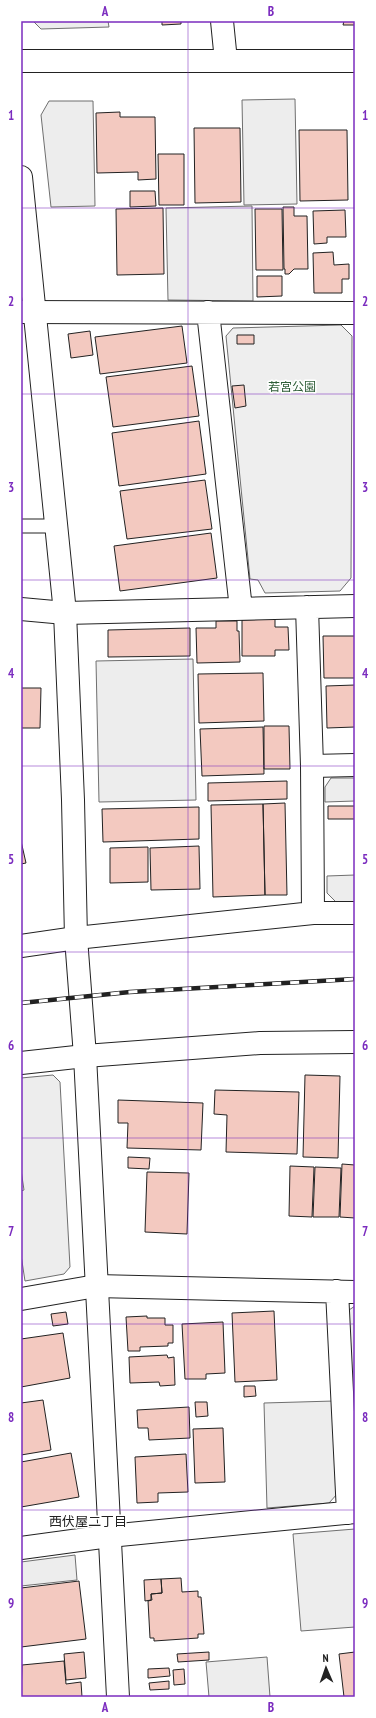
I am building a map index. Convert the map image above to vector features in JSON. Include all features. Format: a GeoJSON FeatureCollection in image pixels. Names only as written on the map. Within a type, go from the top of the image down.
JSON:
{"type":"FeatureCollection","features":[{"type":"Feature","properties":{"kind":"street"},"geometry":{"type":"LineString","coordinates":[[222,21],[226,61]]}},
{"type":"Feature","properties":{"kind":"street"},"geometry":{"type":"LineString","coordinates":[[21,61],[355,61]]}},
{"type":"Feature","properties":{"kind":"street"},"geometry":{"type":"LineString","coordinates":[[21,177],[28,312],[56,526],[65,613],[73,793],[76,938],[85,1056],[118,1697]]}},
{"type":"Feature","properties":{"kind":"street"},"geometry":{"type":"LineString","coordinates":[[28,312],[355,313]]}},
{"type":"Feature","properties":{"kind":"street"},"geometry":{"type":"LineString","coordinates":[[208,312],[241,609]]}},
{"type":"Feature","properties":{"kind":"street"},"geometry":{"type":"LineString","coordinates":[[21,609],[65,613],[355,606]]}},
{"type":"Feature","properties":{"kind":"street"},"geometry":{"type":"LineString","coordinates":[[307,607],[312,766],[313,913]]}},
{"type":"Feature","properties":{"kind":"street"},"geometry":{"type":"LineString","coordinates":[[312,766],[355,765]]}},
{"type":"Feature","properties":{"kind":"street"},"geometry":{"type":"LineString","coordinates":[[21,946],[76,938],[313,913],[355,913]]}},
{"type":"Feature","properties":{"kind":"street"},"geometry":{"type":"LineString","coordinates":[[21,1063],[85,1056],[260,1043],[355,1042]]}},
{"type":"Feature","properties":{"kind":"street"},"geometry":{"type":"LineString","coordinates":[[21,1299],[96,1286],[346,1292],[351,1512],[109,1536],[21,1548]]}},
{"type":"Feature","properties":{"kind":"lane"},"geometry":{"type":"LineString","coordinates":[[21,526],[56,526]]}},
{"type":"Feature","properties":{"kind":"green space","name":"若宮公園"},"geometry":{"type":"Polygon","coordinates":[[[341,325],[352,336],[351,578],[340,591],[265,593],[258,580],[250,579],[226,336],[233,328],[341,325]]]}},
{"type":"Feature","properties":{"kind":"green space"},"geometry":{"type":"Polygon","coordinates":[[[355,1306],[355,1471],[346,1312],[355,1306]]]}},
{"type":"Feature","properties":{"kind":"shaded area"},"geometry":{"type":"Polygon","coordinates":[[[33,21],[108,21],[109,27],[41,29],[33,21]]]}},
{"type":"Feature","properties":{"kind":"shaded area"},"geometry":{"type":"Polygon","coordinates":[[[295,99],[297,204],[244,205],[242,100],[295,99]]]}},
{"type":"Feature","properties":{"kind":"shaded area"},"geometry":{"type":"Polygon","coordinates":[[[49,101],[93,101],[95,206],[51,207],[41,115],[49,101]]]}},
{"type":"Feature","properties":{"kind":"shaded area"},"geometry":{"type":"Polygon","coordinates":[[[252,206],[253,301],[168,300],[166,208],[252,206]]]}},
{"type":"Feature","properties":{"kind":"shaded area"},"geometry":{"type":"Polygon","coordinates":[[[193,659],[196,800],[99,802],[96,661],[193,659]]]}},
{"type":"Feature","properties":{"kind":"shaded area"},"geometry":{"type":"Polygon","coordinates":[[[331,778],[355,778],[355,801],[325,802],[325,787],[331,778]]]}},
{"type":"Feature","properties":{"kind":"shaded area"},"geometry":{"type":"Polygon","coordinates":[[[355,875],[355,902],[337,903],[327,893],[327,876],[355,875]]]}},
{"type":"Feature","properties":{"kind":"shaded area"},"geometry":{"type":"Polygon","coordinates":[[[53,1075],[60,1082],[70,1267],[64,1274],[25,1281],[21,1255],[21,1191],[24,1190],[21,1170],[21,1078],[53,1075]]]}},
{"type":"Feature","properties":{"kind":"shaded area"},"geometry":{"type":"Polygon","coordinates":[[[334,1401],[338,1493],[329,1503],[267,1508],[264,1403],[334,1401]]]}},
{"type":"Feature","properties":{"kind":"shaded area"},"geometry":{"type":"Polygon","coordinates":[[[355,1529],[355,1627],[301,1631],[293,1534],[355,1529]]]}},
{"type":"Feature","properties":{"kind":"shaded area"},"geometry":{"type":"Polygon","coordinates":[[[75,1555],[77,1580],[21,1586],[21,1562],[75,1555]]]}},
{"type":"Feature","properties":{"kind":"shaded area"},"geometry":{"type":"Polygon","coordinates":[[[267,1657],[270,1697],[209,1697],[206,1662],[267,1657]]]}},
{"type":"Feature","properties":{"kind":"building"},"geometry":{"type":"Polygon","coordinates":[[[162,21],[181,21],[181,24],[162,25],[162,21]]]}},
{"type":"Feature","properties":{"kind":"building"},"geometry":{"type":"Polygon","coordinates":[[[344,21],[355,21],[355,25],[343,25],[344,21]]]}},
{"type":"Feature","properties":{"kind":"building"},"geometry":{"type":"Polygon","coordinates":[[[120,112],[120,117],[155,117],[156,179],[138,180],[138,172],[97,173],[96,113],[120,112]]]}},
{"type":"Feature","properties":{"kind":"building"},"geometry":{"type":"Polygon","coordinates":[[[194,128],[240,128],[241,202],[195,203],[194,128]]]}},
{"type":"Feature","properties":{"kind":"building"},"geometry":{"type":"Polygon","coordinates":[[[299,130],[347,130],[348,200],[300,201],[299,130]]]}},
{"type":"Feature","properties":{"kind":"building"},"geometry":{"type":"Polygon","coordinates":[[[158,154],[184,154],[184,205],[159,205],[158,154]]]}},
{"type":"Feature","properties":{"kind":"building"},"geometry":{"type":"Polygon","coordinates":[[[130,191],[155,191],[156,206],[130,207],[130,191]]]}},
{"type":"Feature","properties":{"kind":"building"},"geometry":{"type":"Polygon","coordinates":[[[283,207],[294,207],[294,216],[307,216],[308,269],[294,269],[289,274],[285,274],[284,269],[283,207]]]}},
{"type":"Feature","properties":{"kind":"building"},"geometry":{"type":"Polygon","coordinates":[[[163,208],[164,274],[117,275],[116,209],[163,208]]]}},
{"type":"Feature","properties":{"kind":"building"},"geometry":{"type":"Polygon","coordinates":[[[255,209],[282,209],[283,270],[256,270],[255,209]]]}},
{"type":"Feature","properties":{"kind":"building"},"geometry":{"type":"Polygon","coordinates":[[[345,210],[346,237],[327,237],[327,243],[314,244],[313,211],[345,210]]]}},
{"type":"Feature","properties":{"kind":"building"},"geometry":{"type":"Polygon","coordinates":[[[333,252],[334,265],[349,264],[349,279],[342,279],[342,293],[314,293],[313,253],[333,252]]]}},
{"type":"Feature","properties":{"kind":"building"},"geometry":{"type":"Polygon","coordinates":[[[257,276],[282,276],[282,296],[257,297],[257,276]]]}},
{"type":"Feature","properties":{"kind":"building"},"geometry":{"type":"Polygon","coordinates":[[[182,326],[187,363],[100,374],[95,337],[182,326]]]}},
{"type":"Feature","properties":{"kind":"building"},"geometry":{"type":"Polygon","coordinates":[[[90,331],[93,355],[71,358],[68,334],[90,331]]]}},
{"type":"Feature","properties":{"kind":"building"},"geometry":{"type":"Polygon","coordinates":[[[237,335],[254,335],[254,344],[237,344],[237,335]]]}},
{"type":"Feature","properties":{"kind":"building"},"geometry":{"type":"Polygon","coordinates":[[[192,366],[199,416],[113,427],[106,377],[192,366]]]}},
{"type":"Feature","properties":{"kind":"building"},"geometry":{"type":"Polygon","coordinates":[[[244,385],[246,406],[235,408],[232,386],[244,385]]]}},
{"type":"Feature","properties":{"kind":"building"},"geometry":{"type":"Polygon","coordinates":[[[199,421],[206,474],[119,486],[112,433],[199,421]]]}},
{"type":"Feature","properties":{"kind":"building"},"geometry":{"type":"Polygon","coordinates":[[[205,480],[212,529],[127,539],[120,491],[205,480]]]}},
{"type":"Feature","properties":{"kind":"building"},"geometry":{"type":"Polygon","coordinates":[[[211,533],[217,578],[120,591],[114,546],[211,533]]]}},
{"type":"Feature","properties":{"kind":"building"},"geometry":{"type":"Polygon","coordinates":[[[275,619],[275,627],[288,627],[289,650],[275,650],[275,656],[242,656],[242,620],[275,619]]]}},
{"type":"Feature","properties":{"kind":"building"},"geometry":{"type":"Polygon","coordinates":[[[216,621],[237,621],[237,631],[239,631],[240,662],[197,663],[196,628],[216,628],[216,621]]]}},
{"type":"Feature","properties":{"kind":"building"},"geometry":{"type":"Polygon","coordinates":[[[190,628],[190,656],[108,657],[108,630],[190,628]]]}},
{"type":"Feature","properties":{"kind":"building"},"geometry":{"type":"Polygon","coordinates":[[[323,636],[355,636],[355,678],[324,678],[323,636]]]}},
{"type":"Feature","properties":{"kind":"building"},"geometry":{"type":"Polygon","coordinates":[[[263,673],[264,721],[199,723],[198,674],[263,673]]]}},
{"type":"Feature","properties":{"kind":"building"},"geometry":{"type":"Polygon","coordinates":[[[355,685],[355,727],[327,728],[326,686],[355,685]]]}},
{"type":"Feature","properties":{"kind":"building"},"geometry":{"type":"Polygon","coordinates":[[[21,688],[41,688],[40,728],[21,728],[21,688]]]}},
{"type":"Feature","properties":{"kind":"building"},"geometry":{"type":"Polygon","coordinates":[[[264,726],[289,726],[290,769],[264,769],[264,726]]]}},
{"type":"Feature","properties":{"kind":"building"},"geometry":{"type":"Polygon","coordinates":[[[263,727],[264,774],[202,776],[200,729],[263,727]]]}},
{"type":"Feature","properties":{"kind":"building"},"geometry":{"type":"Polygon","coordinates":[[[287,781],[287,799],[208,801],[208,783],[287,781]]]}},
{"type":"Feature","properties":{"kind":"building"},"geometry":{"type":"Polygon","coordinates":[[[285,803],[287,895],[265,895],[263,804],[285,803]]]}},
{"type":"Feature","properties":{"kind":"building"},"geometry":{"type":"Polygon","coordinates":[[[263,804],[265,895],[213,897],[211,805],[263,804]]]}},
{"type":"Feature","properties":{"kind":"building"},"geometry":{"type":"Polygon","coordinates":[[[328,806],[355,806],[355,819],[328,819],[328,806]]]}},
{"type":"Feature","properties":{"kind":"building"},"geometry":{"type":"Polygon","coordinates":[[[199,807],[199,839],[103,842],[102,809],[199,807]]]}},
{"type":"Feature","properties":{"kind":"building"},"geometry":{"type":"Polygon","coordinates":[[[21,841],[26,863],[21,864],[21,841]]]}},
{"type":"Feature","properties":{"kind":"building"},"geometry":{"type":"Polygon","coordinates":[[[199,846],[200,889],[151,890],[150,848],[199,846]]]}},
{"type":"Feature","properties":{"kind":"building"},"geometry":{"type":"Polygon","coordinates":[[[148,847],[148,882],[110,883],[110,848],[148,847]]]}},
{"type":"Feature","properties":{"kind":"building"},"geometry":{"type":"Polygon","coordinates":[[[305,1075],[340,1076],[338,1158],[303,1157],[305,1075]]]}},
{"type":"Feature","properties":{"kind":"building"},"geometry":{"type":"Polygon","coordinates":[[[215,1090],[299,1092],[297,1154],[226,1152],[227,1115],[214,1114],[215,1090]]]}},
{"type":"Feature","properties":{"kind":"building"},"geometry":{"type":"Polygon","coordinates":[[[118,1100],[203,1103],[201,1150],[127,1148],[128,1123],[118,1123],[118,1100]]]}},
{"type":"Feature","properties":{"kind":"building"},"geometry":{"type":"Polygon","coordinates":[[[128,1157],[150,1158],[149,1169],[128,1168],[128,1157]]]}},
{"type":"Feature","properties":{"kind":"building"},"geometry":{"type":"Polygon","coordinates":[[[342,1164],[355,1165],[355,1218],[340,1217],[342,1164]]]}},
{"type":"Feature","properties":{"kind":"building"},"geometry":{"type":"Polygon","coordinates":[[[290,1166],[314,1167],[312,1217],[289,1216],[290,1166]]]}},
{"type":"Feature","properties":{"kind":"building"},"geometry":{"type":"Polygon","coordinates":[[[315,1167],[341,1168],[339,1217],[313,1217],[315,1167]]]}},
{"type":"Feature","properties":{"kind":"building"},"geometry":{"type":"Polygon","coordinates":[[[147,1172],[189,1173],[187,1234],[145,1232],[147,1172]]]}},
{"type":"Feature","properties":{"kind":"building"},"geometry":{"type":"Polygon","coordinates":[[[274,1311],[277,1380],[235,1382],[232,1313],[274,1311]]]}},
{"type":"Feature","properties":{"kind":"building"},"geometry":{"type":"Polygon","coordinates":[[[66,1312],[68,1324],[53,1326],[51,1314],[66,1312]]]}},
{"type":"Feature","properties":{"kind":"building"},"geometry":{"type":"Polygon","coordinates":[[[147,1316],[147,1318],[165,1318],[165,1325],[173,1325],[173,1343],[168,1343],[168,1346],[140,1347],[140,1351],[128,1351],[126,1317],[147,1316]]]}},
{"type":"Feature","properties":{"kind":"building"},"geometry":{"type":"Polygon","coordinates":[[[223,1322],[225,1373],[206,1374],[206,1379],[185,1379],[182,1324],[223,1322]]]}},
{"type":"Feature","properties":{"kind":"building"},"geometry":{"type":"Polygon","coordinates":[[[63,1333],[70,1378],[21,1387],[21,1339],[63,1333]]]}},
{"type":"Feature","properties":{"kind":"building"},"geometry":{"type":"Polygon","coordinates":[[[167,1355],[168,1358],[174,1357],[175,1385],[160,1386],[159,1382],[130,1383],[129,1357],[167,1355]]]}},
{"type":"Feature","properties":{"kind":"building"},"geometry":{"type":"Polygon","coordinates":[[[244,1386],[255,1386],[256,1396],[244,1397],[244,1386]]]}},
{"type":"Feature","properties":{"kind":"building"},"geometry":{"type":"Polygon","coordinates":[[[43,1400],[51,1450],[21,1455],[21,1403],[43,1400]]]}},
{"type":"Feature","properties":{"kind":"building"},"geometry":{"type":"Polygon","coordinates":[[[195,1402],[207,1402],[208,1416],[196,1417],[195,1402]]]}},
{"type":"Feature","properties":{"kind":"building"},"geometry":{"type":"Polygon","coordinates":[[[189,1407],[190,1438],[149,1440],[148,1428],[138,1428],[137,1410],[189,1407]]]}},
{"type":"Feature","properties":{"kind":"building"},"geometry":{"type":"Polygon","coordinates":[[[223,1428],[225,1482],[195,1483],[193,1429],[223,1428]]]}},
{"type":"Feature","properties":{"kind":"building"},"geometry":{"type":"Polygon","coordinates":[[[71,1453],[79,1497],[21,1507],[21,1462],[71,1453]]]}},
{"type":"Feature","properties":{"kind":"building"},"geometry":{"type":"Polygon","coordinates":[[[186,1454],[188,1492],[158,1493],[158,1502],[137,1503],[135,1457],[186,1454]]]}},
{"type":"Feature","properties":{"kind":"building"},"geometry":{"type":"Polygon","coordinates":[[[181,1578],[182,1592],[198,1591],[198,1597],[201,1597],[204,1634],[198,1634],[198,1638],[154,1641],[154,1638],[150,1638],[148,1601],[152,1600],[151,1594],[162,1593],[161,1579],[181,1578]]]}},
{"type":"Feature","properties":{"kind":"building"},"geometry":{"type":"Polygon","coordinates":[[[161,1579],[162,1593],[151,1594],[151,1600],[145,1601],[144,1580],[161,1579]]]}},
{"type":"Feature","properties":{"kind":"building"},"geometry":{"type":"Polygon","coordinates":[[[79,1581],[86,1639],[21,1647],[21,1588],[79,1581]]]}},
{"type":"Feature","properties":{"kind":"building"},"geometry":{"type":"Polygon","coordinates":[[[84,1652],[86,1678],[66,1680],[64,1654],[84,1652]]]}},
{"type":"Feature","properties":{"kind":"building"},"geometry":{"type":"Polygon","coordinates":[[[209,1652],[209,1660],[178,1662],[177,1654],[209,1652]]]}},
{"type":"Feature","properties":{"kind":"building"},"geometry":{"type":"Polygon","coordinates":[[[355,1652],[355,1697],[344,1697],[339,1654],[355,1652]]]}},
{"type":"Feature","properties":{"kind":"building"},"geometry":{"type":"Polygon","coordinates":[[[64,1661],[66,1684],[81,1682],[82,1697],[21,1697],[22,1665],[64,1661]]]}},
{"type":"Feature","properties":{"kind":"building"},"geometry":{"type":"Polygon","coordinates":[[[169,1668],[170,1676],[148,1678],[148,1669],[169,1668]]]}},
{"type":"Feature","properties":{"kind":"building"},"geometry":{"type":"Polygon","coordinates":[[[184,1669],[185,1684],[174,1685],[173,1670],[184,1669]]]}},
{"type":"Feature","properties":{"kind":"building"},"geometry":{"type":"Polygon","coordinates":[[[169,1681],[169,1689],[150,1690],[149,1683],[169,1681]]]}},
{"type":"Feature","properties":{"kind":"railway"},"geometry":{"type":"LineString","coordinates":[[21,1003],[130,992],[355,979]]}},
{"type":"Feature","properties":{"kind":"district","name":"西伏屋二丁目"},"geometry":{"type":"Point","coordinates":[88,1521]}}]}
